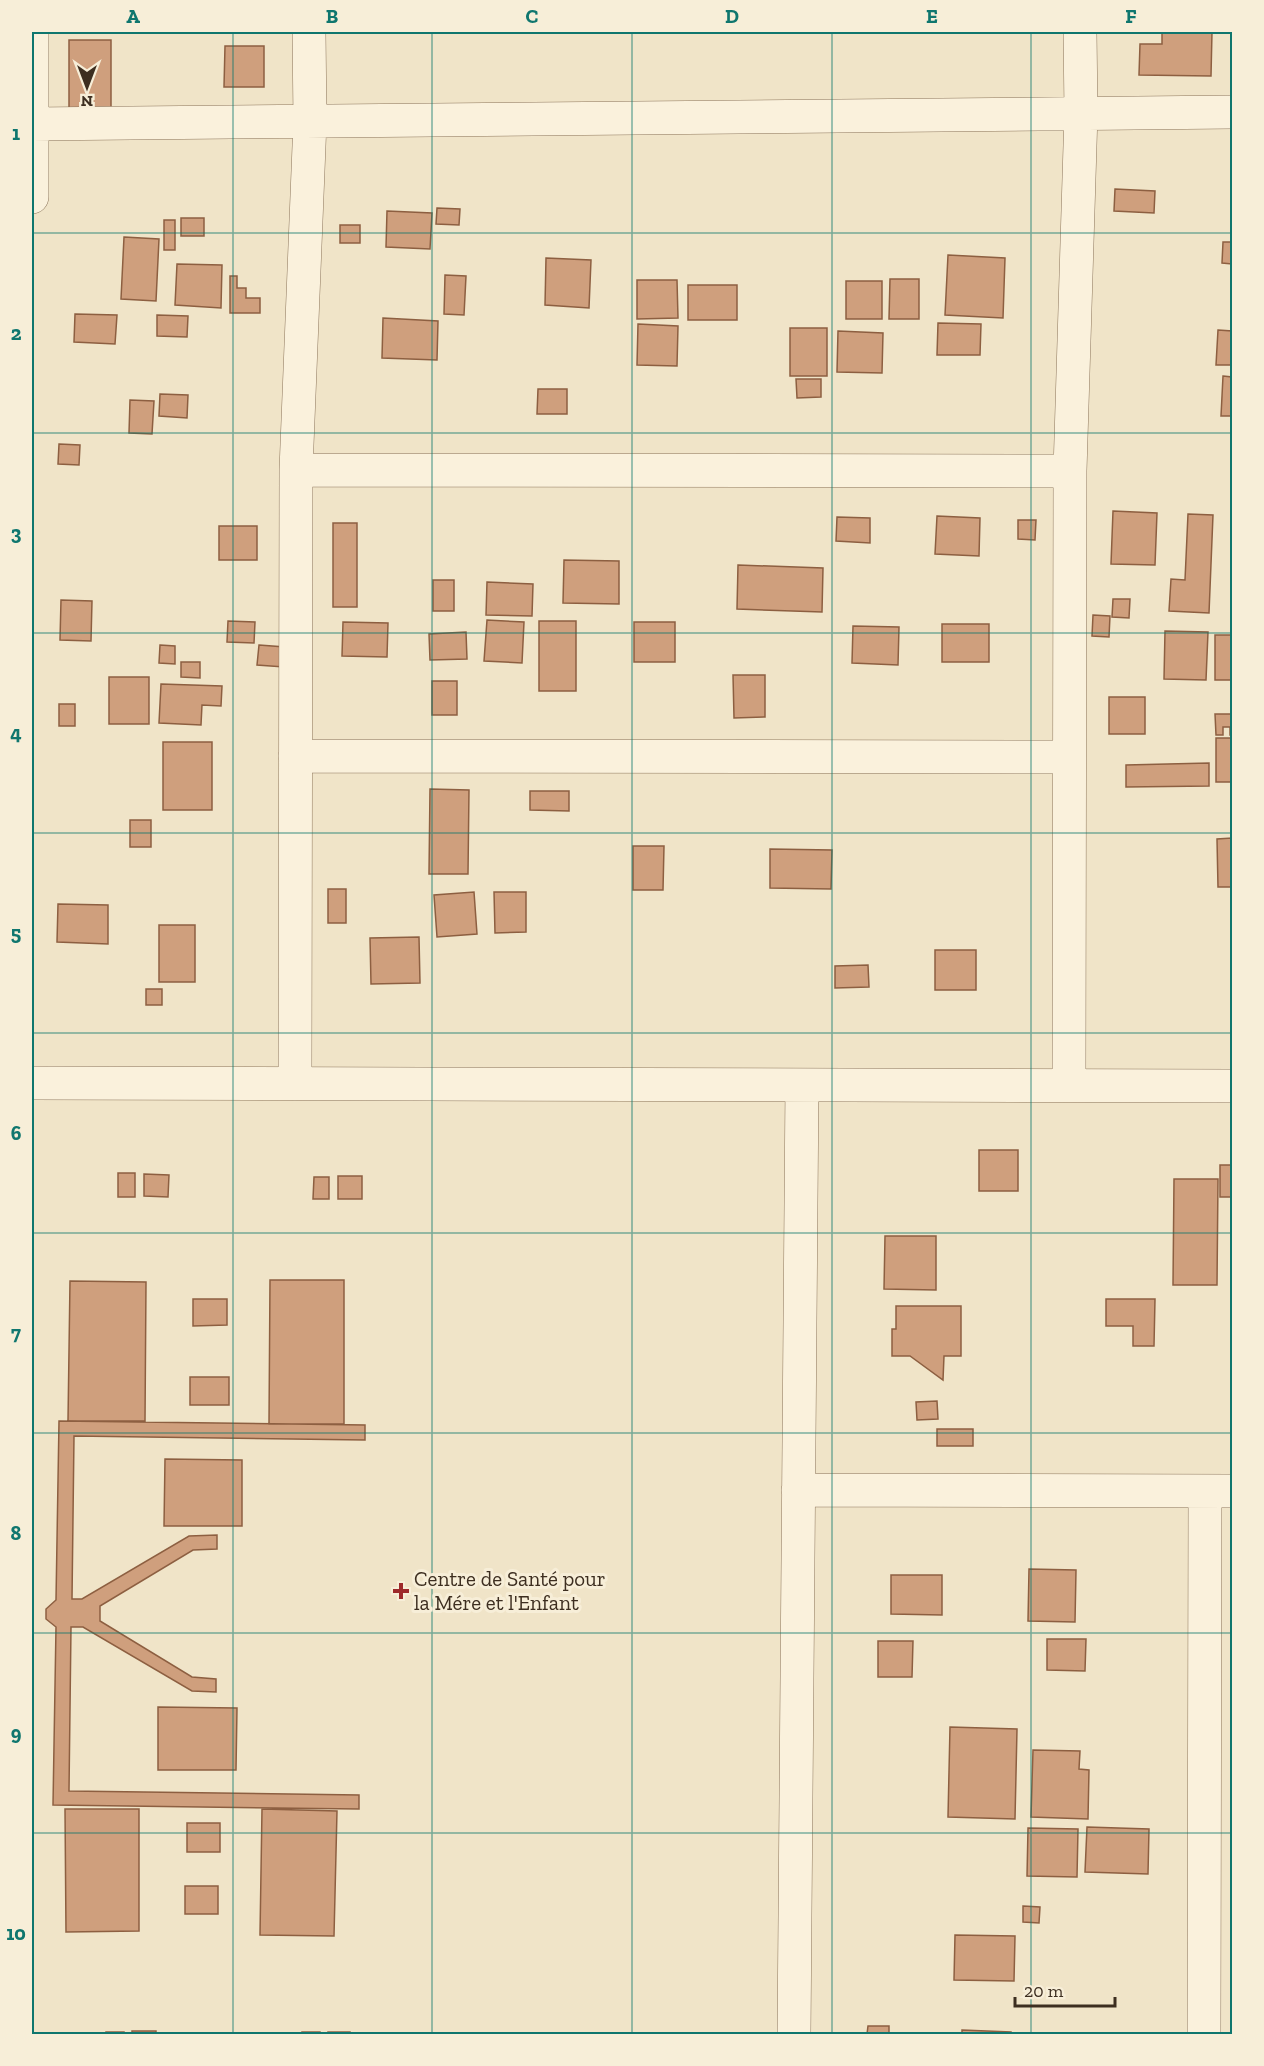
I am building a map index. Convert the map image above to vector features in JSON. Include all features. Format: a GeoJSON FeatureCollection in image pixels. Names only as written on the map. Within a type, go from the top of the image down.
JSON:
{"type":"FeatureCollection","features":[{"type":"Feature","properties":{"kind":"street"},"geometry":{"type":"LineString","coordinates":[[32,32],[32,197]]}},
{"type":"Feature","properties":{"kind":"street"},"geometry":{"type":"LineString","coordinates":[[295,1084],[296,470],[310,121],[309,32]]}},
{"type":"Feature","properties":{"kind":"street"},"geometry":{"type":"LineString","coordinates":[[1069,1085],[1070,471],[1081,113],[1080,32]]}},
{"type":"Feature","properties":{"kind":"street"},"geometry":{"type":"LineString","coordinates":[[32,124],[1233,112]]}},
{"type":"Feature","properties":{"kind":"street"},"geometry":{"type":"LineString","coordinates":[[296,470],[1070,471]]}},
{"type":"Feature","properties":{"kind":"street"},"geometry":{"type":"LineString","coordinates":[[295,756],[1069,758]]}},
{"type":"Feature","properties":{"kind":"street"},"geometry":{"type":"LineString","coordinates":[[32,1083],[1233,1086]]}},
{"type":"Feature","properties":{"kind":"street"},"geometry":{"type":"LineString","coordinates":[[794,2034],[802,1085]]}},
{"type":"Feature","properties":{"kind":"street"},"geometry":{"type":"LineString","coordinates":[[798,1490],[1219,1491],[1204,2034]]}},
{"type":"Feature","properties":{"kind":"building"},"geometry":{"type":"Polygon","coordinates":[[[210,32],[210,33],[172,33],[210,32]]]}},
{"type":"Feature","properties":{"kind":"building"},"geometry":{"type":"Polygon","coordinates":[[[1162,32],[1212,32],[1211,76],[1139,75],[1140,44],[1162,44],[1162,32]]]}},
{"type":"Feature","properties":{"kind":"building"},"geometry":{"type":"Polygon","coordinates":[[[69,40],[111,40],[111,112],[69,112],[69,40]]]}},
{"type":"Feature","properties":{"kind":"building"},"geometry":{"type":"Polygon","coordinates":[[[225,46],[264,46],[264,87],[224,87],[225,46]]]}},
{"type":"Feature","properties":{"kind":"building"},"geometry":{"type":"Polygon","coordinates":[[[1115,189],[1155,191],[1154,213],[1114,211],[1115,189]]]}},
{"type":"Feature","properties":{"kind":"building"},"geometry":{"type":"Polygon","coordinates":[[[437,208],[460,209],[459,225],[436,224],[437,208]]]}},
{"type":"Feature","properties":{"kind":"building"},"geometry":{"type":"Polygon","coordinates":[[[387,211],[432,213],[430,249],[386,247],[387,211]]]}},
{"type":"Feature","properties":{"kind":"building"},"geometry":{"type":"Polygon","coordinates":[[[181,218],[204,218],[204,236],[181,236],[181,218]]]}},
{"type":"Feature","properties":{"kind":"building"},"geometry":{"type":"Polygon","coordinates":[[[164,220],[175,220],[175,250],[164,250],[164,220]]]}},
{"type":"Feature","properties":{"kind":"building"},"geometry":{"type":"Polygon","coordinates":[[[340,225],[360,225],[360,243],[340,243],[340,225]]]}},
{"type":"Feature","properties":{"kind":"building"},"geometry":{"type":"Polygon","coordinates":[[[124,237],[159,239],[156,301],[121,299],[124,237]]]}},
{"type":"Feature","properties":{"kind":"building"},"geometry":{"type":"Polygon","coordinates":[[[1223,242],[1232,242],[1232,264],[1222,263],[1223,242]]]}},
{"type":"Feature","properties":{"kind":"building"},"geometry":{"type":"Polygon","coordinates":[[[948,255],[1005,258],[1003,318],[945,315],[948,255]]]}},
{"type":"Feature","properties":{"kind":"building"},"geometry":{"type":"Polygon","coordinates":[[[546,258],[591,260],[589,308],[545,305],[546,258]]]}},
{"type":"Feature","properties":{"kind":"building"},"geometry":{"type":"Polygon","coordinates":[[[177,264],[222,265],[221,308],[175,305],[177,264]]]}},
{"type":"Feature","properties":{"kind":"building"},"geometry":{"type":"Polygon","coordinates":[[[445,275],[466,276],[464,315],[444,314],[445,275]]]}},
{"type":"Feature","properties":{"kind":"building"},"geometry":{"type":"Polygon","coordinates":[[[230,276],[237,276],[237,288],[246,288],[246,298],[260,298],[260,313],[230,313],[230,276]]]}},
{"type":"Feature","properties":{"kind":"building"},"geometry":{"type":"Polygon","coordinates":[[[890,279],[919,279],[919,319],[889,319],[890,279]]]}},
{"type":"Feature","properties":{"kind":"building"},"geometry":{"type":"Polygon","coordinates":[[[637,280],[677,280],[678,318],[637,319],[637,280]]]}},
{"type":"Feature","properties":{"kind":"building"},"geometry":{"type":"Polygon","coordinates":[[[846,281],[882,281],[882,319],[846,319],[846,281]]]}},
{"type":"Feature","properties":{"kind":"building"},"geometry":{"type":"Polygon","coordinates":[[[688,285],[737,285],[737,320],[688,320],[688,285]]]}},
{"type":"Feature","properties":{"kind":"building"},"geometry":{"type":"Polygon","coordinates":[[[75,314],[117,315],[115,344],[74,342],[75,314]]]}},
{"type":"Feature","properties":{"kind":"building"},"geometry":{"type":"Polygon","coordinates":[[[157,315],[188,316],[187,337],[157,336],[157,315]]]}},
{"type":"Feature","properties":{"kind":"building"},"geometry":{"type":"Polygon","coordinates":[[[383,318],[438,321],[437,360],[382,358],[383,318]]]}},
{"type":"Feature","properties":{"kind":"building"},"geometry":{"type":"Polygon","coordinates":[[[938,323],[981,324],[980,355],[937,355],[938,323]]]}},
{"type":"Feature","properties":{"kind":"building"},"geometry":{"type":"Polygon","coordinates":[[[638,324],[678,326],[677,366],[637,365],[638,324]]]}},
{"type":"Feature","properties":{"kind":"building"},"geometry":{"type":"Polygon","coordinates":[[[790,328],[827,328],[827,376],[790,376],[790,328]]]}},
{"type":"Feature","properties":{"kind":"building"},"geometry":{"type":"Polygon","coordinates":[[[1218,330],[1232,331],[1232,365],[1216,365],[1218,330]]]}},
{"type":"Feature","properties":{"kind":"building"},"geometry":{"type":"Polygon","coordinates":[[[838,331],[883,333],[882,373],[837,372],[838,331]]]}},
{"type":"Feature","properties":{"kind":"building"},"geometry":{"type":"Polygon","coordinates":[[[1223,376],[1232,377],[1232,416],[1221,416],[1223,376]]]}},
{"type":"Feature","properties":{"kind":"building"},"geometry":{"type":"Polygon","coordinates":[[[796,379],[821,379],[821,397],[797,398],[796,379]]]}},
{"type":"Feature","properties":{"kind":"building"},"geometry":{"type":"Polygon","coordinates":[[[538,389],[567,389],[567,414],[537,414],[538,389]]]}},
{"type":"Feature","properties":{"kind":"building"},"geometry":{"type":"Polygon","coordinates":[[[160,394],[188,395],[187,418],[159,416],[160,394]]]}},
{"type":"Feature","properties":{"kind":"building"},"geometry":{"type":"Polygon","coordinates":[[[130,400],[154,401],[152,434],[129,433],[130,400]]]}},
{"type":"Feature","properties":{"kind":"building"},"geometry":{"type":"Polygon","coordinates":[[[59,444],[80,445],[79,465],[58,464],[59,444]]]}},
{"type":"Feature","properties":{"kind":"building"},"geometry":{"type":"Polygon","coordinates":[[[1113,511],[1157,513],[1155,565],[1111,564],[1113,511]]]}},
{"type":"Feature","properties":{"kind":"building"},"geometry":{"type":"Polygon","coordinates":[[[1188,514],[1213,515],[1209,613],[1169,611],[1171,579],[1185,580],[1188,514]]]}},
{"type":"Feature","properties":{"kind":"building"},"geometry":{"type":"Polygon","coordinates":[[[937,516],[980,518],[979,556],[935,554],[937,516]]]}},
{"type":"Feature","properties":{"kind":"building"},"geometry":{"type":"Polygon","coordinates":[[[837,517],[870,518],[870,543],[836,541],[837,517]]]}},
{"type":"Feature","properties":{"kind":"building"},"geometry":{"type":"Polygon","coordinates":[[[1018,520],[1036,520],[1035,540],[1018,539],[1018,520]]]}},
{"type":"Feature","properties":{"kind":"building"},"geometry":{"type":"Polygon","coordinates":[[[333,523],[357,523],[357,607],[333,607],[333,523]]]}},
{"type":"Feature","properties":{"kind":"building"},"geometry":{"type":"Polygon","coordinates":[[[219,526],[257,526],[257,560],[219,560],[219,526]]]}},
{"type":"Feature","properties":{"kind":"building"},"geometry":{"type":"Polygon","coordinates":[[[564,560],[619,561],[619,604],[563,603],[564,560]]]}},
{"type":"Feature","properties":{"kind":"building"},"geometry":{"type":"Polygon","coordinates":[[[738,565],[823,568],[822,612],[737,609],[738,565]]]}},
{"type":"Feature","properties":{"kind":"building"},"geometry":{"type":"Polygon","coordinates":[[[433,580],[454,580],[454,611],[433,611],[433,580]]]}},
{"type":"Feature","properties":{"kind":"building"},"geometry":{"type":"Polygon","coordinates":[[[487,582],[533,584],[532,616],[486,615],[487,582]]]}},
{"type":"Feature","properties":{"kind":"building"},"geometry":{"type":"Polygon","coordinates":[[[1113,599],[1130,599],[1129,618],[1112,617],[1113,599]]]}},
{"type":"Feature","properties":{"kind":"building"},"geometry":{"type":"Polygon","coordinates":[[[61,600],[92,601],[91,641],[60,640],[61,600]]]}},
{"type":"Feature","properties":{"kind":"building"},"geometry":{"type":"Polygon","coordinates":[[[1093,615],[1110,616],[1109,637],[1092,636],[1093,615]]]}},
{"type":"Feature","properties":{"kind":"building"},"geometry":{"type":"Polygon","coordinates":[[[487,620],[524,622],[522,663],[484,661],[487,620]]]}},
{"type":"Feature","properties":{"kind":"building"},"geometry":{"type":"Polygon","coordinates":[[[228,621],[255,622],[254,643],[227,642],[228,621]]]}},
{"type":"Feature","properties":{"kind":"building"},"geometry":{"type":"Polygon","coordinates":[[[539,621],[576,621],[576,691],[539,691],[539,621]]]}},
{"type":"Feature","properties":{"kind":"building"},"geometry":{"type":"Polygon","coordinates":[[[343,622],[388,623],[387,657],[342,656],[343,622]]]}},
{"type":"Feature","properties":{"kind":"building"},"geometry":{"type":"Polygon","coordinates":[[[634,622],[675,622],[675,662],[634,662],[634,622]]]}},
{"type":"Feature","properties":{"kind":"building"},"geometry":{"type":"Polygon","coordinates":[[[942,624],[989,624],[989,662],[942,662],[942,624]]]}},
{"type":"Feature","properties":{"kind":"building"},"geometry":{"type":"Polygon","coordinates":[[[853,626],[899,627],[898,665],[852,663],[853,626]]]}},
{"type":"Feature","properties":{"kind":"building"},"geometry":{"type":"Polygon","coordinates":[[[1165,631],[1208,632],[1206,680],[1164,679],[1165,631]]]}},
{"type":"Feature","properties":{"kind":"building"},"geometry":{"type":"Polygon","coordinates":[[[466,632],[467,659],[430,660],[429,634],[466,632]]]}},
{"type":"Feature","properties":{"kind":"building"},"geometry":{"type":"Polygon","coordinates":[[[1215,635],[1232,635],[1232,680],[1215,680],[1215,635]]]}},
{"type":"Feature","properties":{"kind":"building"},"geometry":{"type":"Polygon","coordinates":[[[160,645],[175,646],[175,664],[159,663],[160,645]]]}},
{"type":"Feature","properties":{"kind":"building"},"geometry":{"type":"Polygon","coordinates":[[[259,645],[285,647],[284,667],[257,665],[259,645]]]}},
{"type":"Feature","properties":{"kind":"building"},"geometry":{"type":"Polygon","coordinates":[[[181,662],[200,662],[200,678],[181,677],[181,662]]]}},
{"type":"Feature","properties":{"kind":"building"},"geometry":{"type":"Polygon","coordinates":[[[733,675],[765,675],[765,717],[734,718],[733,675]]]}},
{"type":"Feature","properties":{"kind":"building"},"geometry":{"type":"Polygon","coordinates":[[[109,677],[149,677],[149,724],[109,724],[109,677]]]}},
{"type":"Feature","properties":{"kind":"building"},"geometry":{"type":"Polygon","coordinates":[[[432,681],[457,681],[457,715],[432,715],[432,681]]]}},
{"type":"Feature","properties":{"kind":"building"},"geometry":{"type":"Polygon","coordinates":[[[161,684],[222,686],[221,706],[202,705],[201,725],[159,723],[161,684]]]}},
{"type":"Feature","properties":{"kind":"building"},"geometry":{"type":"Polygon","coordinates":[[[1109,697],[1145,697],[1145,734],[1109,734],[1109,697]]]}},
{"type":"Feature","properties":{"kind":"building"},"geometry":{"type":"Polygon","coordinates":[[[59,704],[75,704],[75,726],[59,726],[59,704]]]}},
{"type":"Feature","properties":{"kind":"building"},"geometry":{"type":"Polygon","coordinates":[[[1215,714],[1232,714],[1232,735],[1230,735],[1230,727],[1223,727],[1223,735],[1216,735],[1215,714]]]}},
{"type":"Feature","properties":{"kind":"building"},"geometry":{"type":"Polygon","coordinates":[[[1216,738],[1232,738],[1232,782],[1216,782],[1216,738]]]}},
{"type":"Feature","properties":{"kind":"building"},"geometry":{"type":"Polygon","coordinates":[[[163,742],[212,742],[212,810],[163,810],[163,742]]]}},
{"type":"Feature","properties":{"kind":"building"},"geometry":{"type":"Polygon","coordinates":[[[1209,763],[1209,786],[1126,787],[1126,765],[1209,763]]]}},
{"type":"Feature","properties":{"kind":"building"},"geometry":{"type":"Polygon","coordinates":[[[430,789],[469,790],[468,874],[429,874],[430,789]]]}},
{"type":"Feature","properties":{"kind":"building"},"geometry":{"type":"Polygon","coordinates":[[[530,791],[569,791],[569,811],[530,810],[530,791]]]}},
{"type":"Feature","properties":{"kind":"building"},"geometry":{"type":"Polygon","coordinates":[[[130,820],[151,820],[151,847],[130,847],[130,820]]]}},
{"type":"Feature","properties":{"kind":"building"},"geometry":{"type":"Polygon","coordinates":[[[1232,838],[1232,887],[1218,887],[1217,839],[1232,838]]]}},
{"type":"Feature","properties":{"kind":"building"},"geometry":{"type":"Polygon","coordinates":[[[633,846],[664,846],[663,890],[633,890],[633,846]]]}},
{"type":"Feature","properties":{"kind":"building"},"geometry":{"type":"Polygon","coordinates":[[[770,849],[832,850],[831,889],[770,888],[770,849]]]}},
{"type":"Feature","properties":{"kind":"building"},"geometry":{"type":"Polygon","coordinates":[[[328,889],[346,889],[346,923],[328,923],[328,889]]]}},
{"type":"Feature","properties":{"kind":"building"},"geometry":{"type":"Polygon","coordinates":[[[474,892],[477,934],[437,937],[434,895],[474,892]]]}},
{"type":"Feature","properties":{"kind":"building"},"geometry":{"type":"Polygon","coordinates":[[[494,892],[526,892],[526,932],[495,933],[494,892]]]}},
{"type":"Feature","properties":{"kind":"building"},"geometry":{"type":"Polygon","coordinates":[[[58,904],[108,905],[108,944],[57,942],[58,904]]]}},
{"type":"Feature","properties":{"kind":"building"},"geometry":{"type":"Polygon","coordinates":[[[159,925],[195,925],[195,982],[159,982],[159,925]]]}},
{"type":"Feature","properties":{"kind":"building"},"geometry":{"type":"Polygon","coordinates":[[[419,937],[420,983],[371,984],[370,938],[419,937]]]}},
{"type":"Feature","properties":{"kind":"building"},"geometry":{"type":"Polygon","coordinates":[[[935,950],[976,950],[976,990],[935,990],[935,950]]]}},
{"type":"Feature","properties":{"kind":"building"},"geometry":{"type":"Polygon","coordinates":[[[868,965],[869,987],[835,988],[835,966],[868,965]]]}},
{"type":"Feature","properties":{"kind":"building"},"geometry":{"type":"Polygon","coordinates":[[[146,989],[162,989],[162,1005],[146,1005],[146,989]]]}},
{"type":"Feature","properties":{"kind":"building"},"geometry":{"type":"Polygon","coordinates":[[[979,1150],[1018,1150],[1018,1191],[979,1191],[979,1150]]]}},
{"type":"Feature","properties":{"kind":"building"},"geometry":{"type":"Polygon","coordinates":[[[1220,1165],[1232,1165],[1232,1197],[1220,1197],[1220,1165]]]}},
{"type":"Feature","properties":{"kind":"building"},"geometry":{"type":"Polygon","coordinates":[[[118,1173],[135,1173],[135,1197],[118,1197],[118,1173]]]}},
{"type":"Feature","properties":{"kind":"building"},"geometry":{"type":"Polygon","coordinates":[[[144,1174],[169,1175],[168,1197],[144,1196],[144,1174]]]}},
{"type":"Feature","properties":{"kind":"building"},"geometry":{"type":"Polygon","coordinates":[[[338,1176],[362,1176],[362,1199],[338,1199],[338,1176]]]}},
{"type":"Feature","properties":{"kind":"building"},"geometry":{"type":"Polygon","coordinates":[[[314,1177],[329,1177],[329,1199],[313,1199],[314,1177]]]}},
{"type":"Feature","properties":{"kind":"building"},"geometry":{"type":"Polygon","coordinates":[[[1174,1179],[1218,1179],[1217,1285],[1173,1285],[1174,1179]]]}},
{"type":"Feature","properties":{"kind":"building"},"geometry":{"type":"Polygon","coordinates":[[[885,1236],[936,1236],[936,1290],[884,1289],[885,1236]]]}},
{"type":"Feature","properties":{"kind":"building"},"geometry":{"type":"Polygon","coordinates":[[[270,1280],[344,1280],[344,1424],[269,1424],[270,1280]]]}},
{"type":"Feature","properties":{"kind":"building"},"geometry":{"type":"Polygon","coordinates":[[[70,1281],[146,1282],[145,1421],[68,1421],[70,1281]]]}},
{"type":"Feature","properties":{"kind":"building"},"geometry":{"type":"Polygon","coordinates":[[[193,1299],[227,1299],[227,1325],[193,1326],[193,1299]]]}},
{"type":"Feature","properties":{"kind":"building"},"geometry":{"type":"Polygon","coordinates":[[[1106,1299],[1155,1299],[1154,1346],[1133,1346],[1133,1326],[1106,1326],[1106,1299]]]}},
{"type":"Feature","properties":{"kind":"building"},"geometry":{"type":"Polygon","coordinates":[[[896,1306],[961,1306],[961,1356],[944,1356],[943,1380],[910,1356],[892,1356],[892,1329],[896,1329],[896,1306]]]}},
{"type":"Feature","properties":{"kind":"building"},"geometry":{"type":"Polygon","coordinates":[[[190,1377],[229,1377],[229,1405],[190,1405],[190,1377]]]}},
{"type":"Feature","properties":{"kind":"building"},"geometry":{"type":"Polygon","coordinates":[[[937,1401],[938,1419],[917,1420],[916,1402],[937,1401]]]}},
{"type":"Feature","properties":{"kind":"building"},"geometry":{"type":"Polygon","coordinates":[[[59,1421],[365,1425],[365,1440],[74,1436],[72,1599],[82,1599],[189,1536],[217,1535],[217,1549],[193,1550],[100,1606],[100,1621],[192,1677],[216,1679],[216,1692],[192,1691],[83,1627],[71,1627],[69,1791],[359,1795],[359,1809],[53,1805],[56,1627],[46,1619],[46,1609],[56,1600],[59,1421]]]}},
{"type":"Feature","properties":{"kind":"building"},"geometry":{"type":"Polygon","coordinates":[[[937,1429],[973,1429],[973,1446],[937,1446],[937,1429]]]}},
{"type":"Feature","properties":{"kind":"building"},"geometry":{"type":"Polygon","coordinates":[[[165,1459],[242,1460],[242,1526],[164,1526],[165,1459]]]}},
{"type":"Feature","properties":{"kind":"building"},"geometry":{"type":"Polygon","coordinates":[[[1029,1569],[1076,1570],[1075,1622],[1028,1621],[1029,1569]]]}},
{"type":"Feature","properties":{"kind":"building"},"geometry":{"type":"Polygon","coordinates":[[[891,1575],[942,1575],[942,1615],[891,1614],[891,1575]]]}},
{"type":"Feature","properties":{"kind":"building"},"geometry":{"type":"Polygon","coordinates":[[[1047,1639],[1086,1639],[1085,1671],[1047,1670],[1047,1639]]]}},
{"type":"Feature","properties":{"kind":"building"},"geometry":{"type":"Polygon","coordinates":[[[878,1641],[913,1641],[912,1677],[878,1677],[878,1641]]]}},
{"type":"Feature","properties":{"kind":"building"},"geometry":{"type":"Polygon","coordinates":[[[158,1707],[237,1708],[236,1770],[158,1770],[158,1707]]]}},
{"type":"Feature","properties":{"kind":"building"},"geometry":{"type":"Polygon","coordinates":[[[950,1727],[1017,1729],[1015,1819],[948,1817],[950,1727]]]}},
{"type":"Feature","properties":{"kind":"building"},"geometry":{"type":"Polygon","coordinates":[[[1033,1750],[1080,1751],[1079,1769],[1089,1770],[1088,1819],[1031,1817],[1033,1750]]]}},
{"type":"Feature","properties":{"kind":"building"},"geometry":{"type":"Polygon","coordinates":[[[65,1809],[139,1809],[139,1931],[66,1932],[65,1809]]]}},
{"type":"Feature","properties":{"kind":"building"},"geometry":{"type":"Polygon","coordinates":[[[262,1809],[337,1811],[334,1936],[260,1935],[262,1809]]]}},
{"type":"Feature","properties":{"kind":"building"},"geometry":{"type":"Polygon","coordinates":[[[187,1823],[220,1823],[220,1852],[187,1852],[187,1823]]]}},
{"type":"Feature","properties":{"kind":"building"},"geometry":{"type":"Polygon","coordinates":[[[1087,1827],[1149,1829],[1148,1874],[1085,1872],[1087,1827]]]}},
{"type":"Feature","properties":{"kind":"building"},"geometry":{"type":"Polygon","coordinates":[[[1028,1828],[1078,1829],[1077,1877],[1027,1876],[1028,1828]]]}},
{"type":"Feature","properties":{"kind":"building"},"geometry":{"type":"Polygon","coordinates":[[[185,1886],[218,1886],[218,1914],[185,1914],[185,1886]]]}},
{"type":"Feature","properties":{"kind":"building"},"geometry":{"type":"Polygon","coordinates":[[[1023,1906],[1040,1907],[1039,1923],[1023,1922],[1023,1906]]]}},
{"type":"Feature","properties":{"kind":"building"},"geometry":{"type":"Polygon","coordinates":[[[955,1935],[1015,1936],[1014,1981],[954,1980],[955,1935]]]}},
{"type":"Feature","properties":{"kind":"building"},"geometry":{"type":"Polygon","coordinates":[[[868,2026],[889,2026],[889,2034],[867,2034],[868,2026]]]}},
{"type":"Feature","properties":{"kind":"building"},"geometry":{"type":"Polygon","coordinates":[[[962,2030],[1011,2032],[1011,2034],[962,2034],[962,2030]]]}},
{"type":"Feature","properties":{"kind":"building"},"geometry":{"type":"Polygon","coordinates":[[[132,2031],[156,2031],[156,2034],[132,2034],[132,2031]]]}},
{"type":"Feature","properties":{"kind":"building"},"geometry":{"type":"Polygon","coordinates":[[[106,2032],[124,2032],[124,2034],[106,2034],[106,2032]]]}},
{"type":"Feature","properties":{"kind":"building"},"geometry":{"type":"Polygon","coordinates":[[[302,2032],[320,2032],[320,2034],[302,2034],[302,2032]]]}},
{"type":"Feature","properties":{"kind":"building"},"geometry":{"type":"Polygon","coordinates":[[[328,2032],[350,2032],[350,2034],[328,2034],[328,2032]]]}},
{"type":"Feature","properties":{"kind":"place","name":"Centre de Santé pour la Mére et l'Enfant"},"geometry":{"type":"Point","coordinates":[401,1591]}}]}
